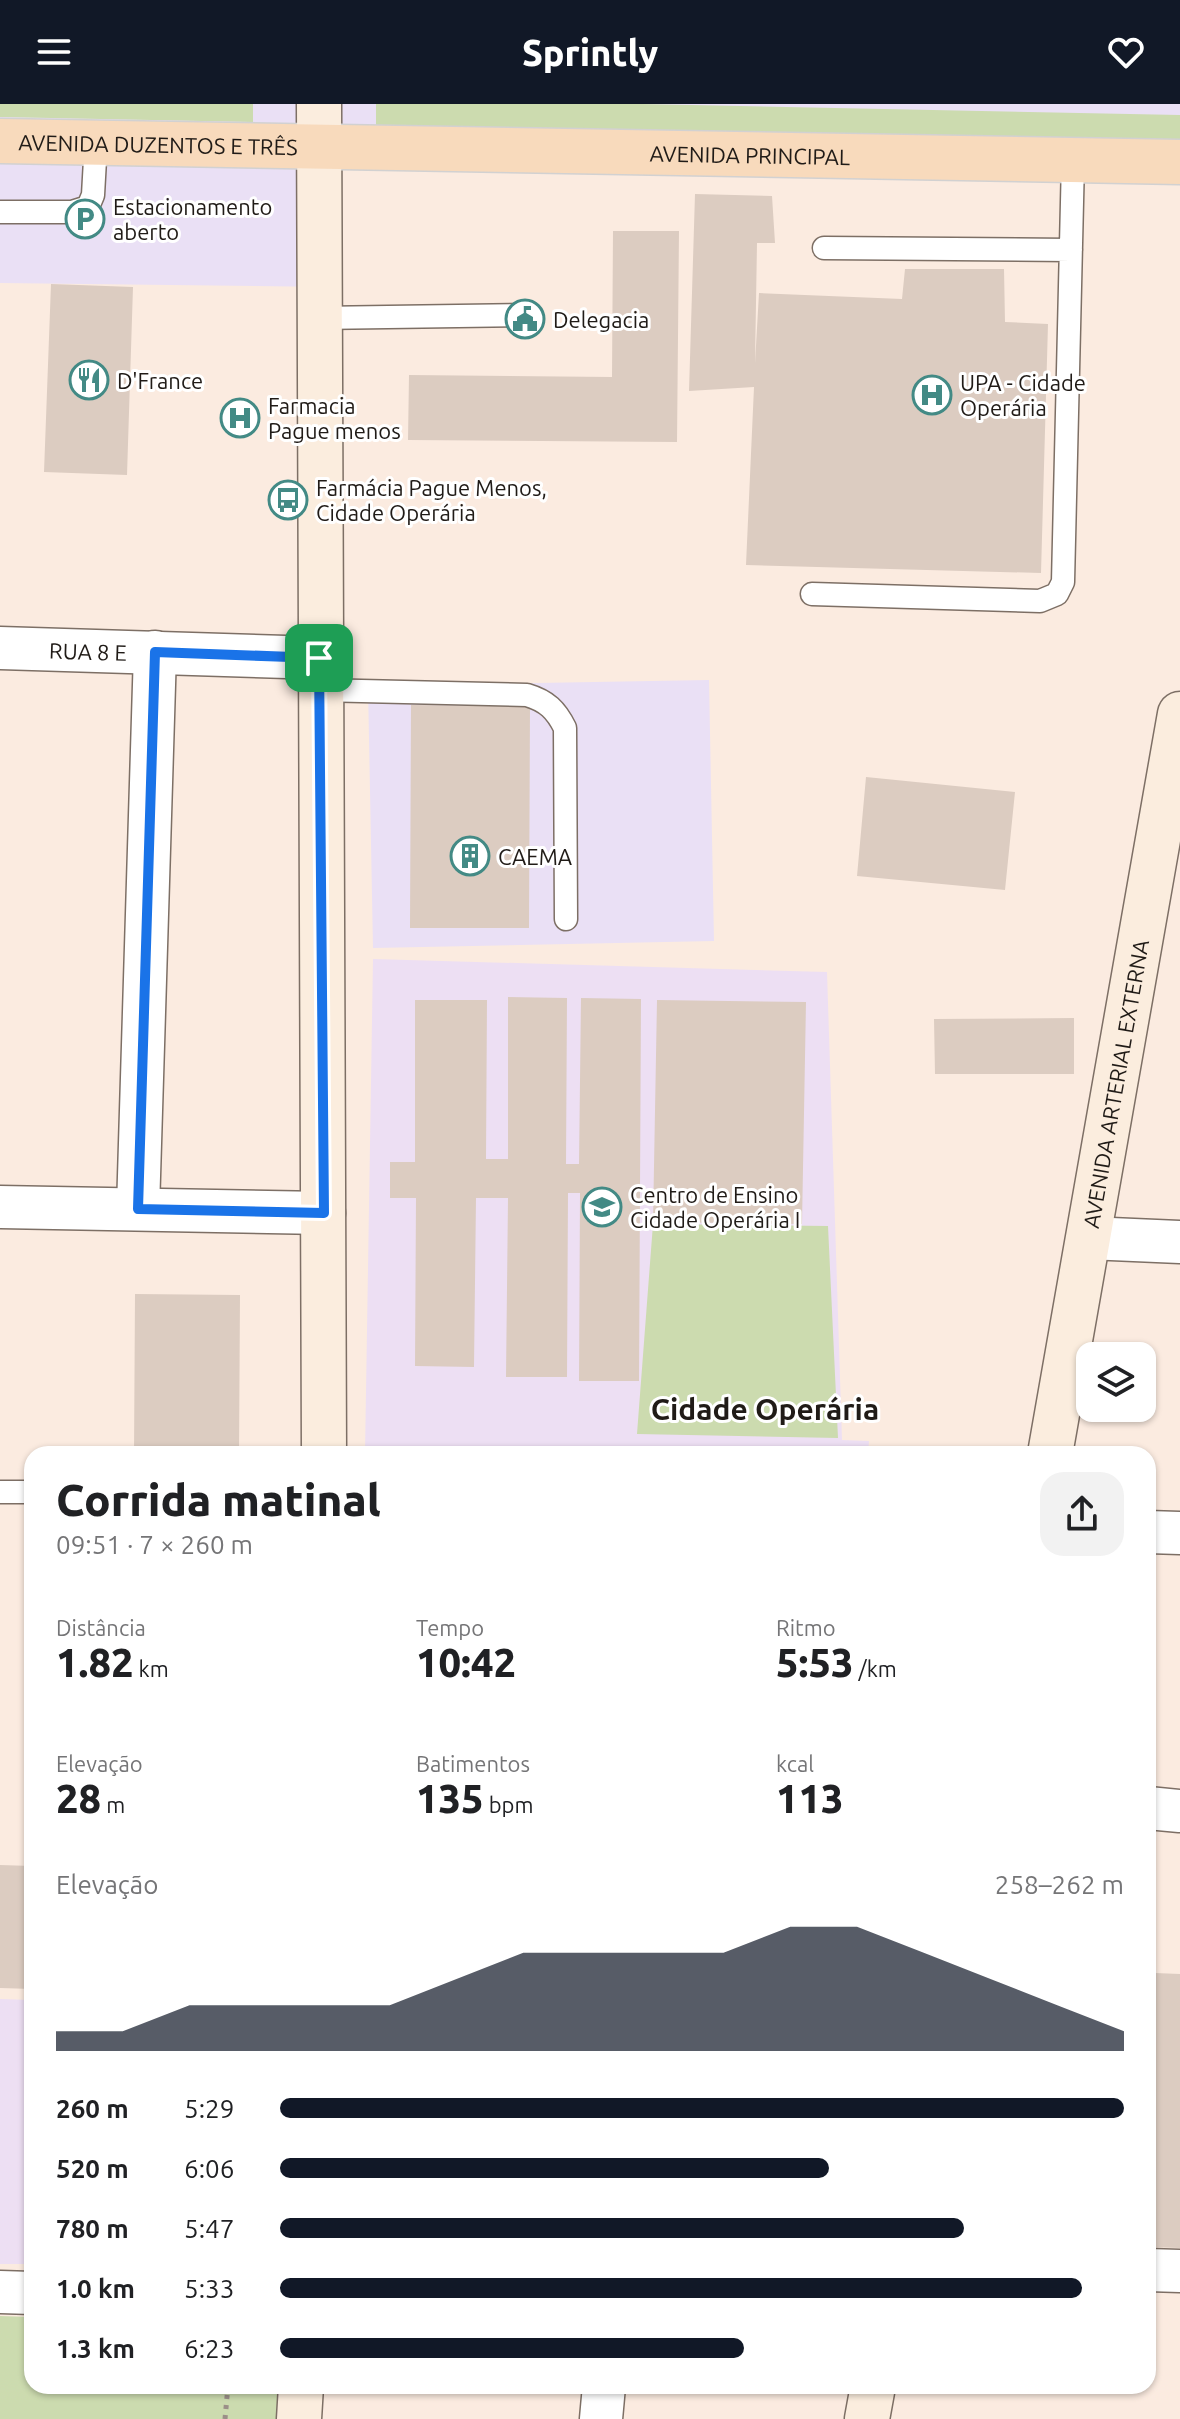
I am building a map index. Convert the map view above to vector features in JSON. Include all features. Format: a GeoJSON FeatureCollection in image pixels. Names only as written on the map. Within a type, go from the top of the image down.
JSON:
{"type":"FeatureCollection","features":[{"type":"Feature","properties":{"kind":"main road","name":"AVENIDA DUZENTOS E TRÊS"},"geometry":{"type":"LineString","coordinates":[[0,141],[96,142],[318,125]]}},
{"type":"Feature","properties":{"kind":"main road","name":"AVENIDA PRINCIPAL"},"geometry":{"type":"LineString","coordinates":[[318,125],[1073,160],[1180,162]]}},
{"type":"Feature","properties":{"kind":"main road"},"geometry":{"type":"LineString","coordinates":[[318,125],[324,1446]]}},
{"type":"Feature","properties":{"kind":"main road","name":"AVENIDA ARTERIAL EXTERNA"},"geometry":{"type":"LineString","coordinates":[[1051,1446],[1180,714]]}},
{"type":"Feature","properties":{"kind":"main road"},"geometry":{"type":"LineString","coordinates":[[299,2419],[301,2394]]}},
{"type":"Feature","properties":{"kind":"main road"},"geometry":{"type":"LineString","coordinates":[[867,2419],[872,2394]]}},
{"type":"Feature","properties":{"kind":"street","name":"RUA 8 E"},"geometry":{"type":"LineString","coordinates":[[0,648],[155,652],[319,674]]}},
{"type":"Feature","properties":{"kind":"street"},"geometry":{"type":"LineString","coordinates":[[138,1209],[155,652]]}},
{"type":"Feature","properties":{"kind":"street"},"geometry":{"type":"LineString","coordinates":[[0,1207],[324,1213]]}},
{"type":"Feature","properties":{"kind":"street"},"geometry":{"type":"LineString","coordinates":[[1088,1238],[1180,1242]]}},
{"type":"Feature","properties":{"kind":"street"},"geometry":{"type":"LineString","coordinates":[[1156,1532],[1180,1533]]}},
{"type":"Feature","properties":{"kind":"street"},"geometry":{"type":"LineString","coordinates":[[1156,1809],[1180,1811]]}},
{"type":"Feature","properties":{"kind":"street"},"geometry":{"type":"LineString","coordinates":[[1156,2270],[1180,2271]]}},
{"type":"Feature","properties":{"kind":"street"},"geometry":{"type":"LineString","coordinates":[[0,2292],[24,2293]]}},
{"type":"Feature","properties":{"kind":"street"},"geometry":{"type":"LineString","coordinates":[[601,2419],[603,2394]]}},
{"type":"Feature","properties":{"kind":"lane"},"geometry":{"type":"LineString","coordinates":[[0,212],[72,212],[88,207],[93,195],[96,142]]}},
{"type":"Feature","properties":{"kind":"lane"},"geometry":{"type":"LineString","coordinates":[[812,594],[1040,601],[1057,594],[1063,582],[1073,160]]}},
{"type":"Feature","properties":{"kind":"lane"},"geometry":{"type":"LineString","coordinates":[[824,248],[1071,250]]}},
{"type":"Feature","properties":{"kind":"lane"},"geometry":{"type":"LineString","coordinates":[[318,318],[528,315]]}},
{"type":"Feature","properties":{"kind":"lane"},"geometry":{"type":"LineString","coordinates":[[319,674],[527,695],[541,699],[557,712],[565,728],[566,919]]}},
{"type":"Feature","properties":{"kind":"lane"},"geometry":{"type":"LineString","coordinates":[[0,1492],[24,1492]]}},
{"type":"Feature","properties":{"kind":"path"},"geometry":{"type":"LineString","coordinates":[[225,2419],[227,2394]]}},
{"type":"Feature","properties":{"kind":"shaded area"},"geometry":{"type":"Polygon","coordinates":[[[0,104],[1180,104],[1180,184],[334,160],[331,287],[0,283],[0,104]]]}},
{"type":"Feature","properties":{"kind":"shaded area"},"geometry":{"type":"Polygon","coordinates":[[[709,680],[714,941],[373,948],[368,686],[709,680]]]}},
{"type":"Feature","properties":{"kind":"shaded area","name":"Centro de Ensino Cidade Operária I"},"geometry":{"type":"Polygon","coordinates":[[[373,959],[827,972],[842,1440],[869,1441],[869,1446],[365,1446],[373,959]]]}},
{"type":"Feature","properties":{"kind":"shaded area"},"geometry":{"type":"Polygon","coordinates":[[[0,1999],[24,2000],[24,2264],[0,2264],[0,1999]]]}},
{"type":"Feature","properties":{"kind":"green space"},"geometry":{"type":"Polygon","coordinates":[[[0,104],[253,104],[253,122],[0,117],[0,104]]]}},
{"type":"Feature","properties":{"kind":"green space"},"geometry":{"type":"Polygon","coordinates":[[[376,104],[643,104],[1180,115],[1180,141],[376,126],[376,104]]]}},
{"type":"Feature","properties":{"kind":"green space"},"geometry":{"type":"Polygon","coordinates":[[[653,1224],[828,1226],[838,1438],[637,1434],[653,1224]]]}},
{"type":"Feature","properties":{"kind":"green space"},"geometry":{"type":"Polygon","coordinates":[[[0,2316],[24,2317],[24,2394],[280,2394],[278,2419],[0,2419],[0,2316]]]}},
{"type":"Feature","properties":{"kind":"building"},"geometry":{"type":"Polygon","coordinates":[[[695,194],[772,196],[775,243],[757,243],[755,363],[759,293],[902,299],[905,269],[1004,269],[1005,322],[1048,324],[1041,573],[746,565],[754,387],[689,391],[695,194]]]}},
{"type":"Feature","properties":{"kind":"building"},"geometry":{"type":"Polygon","coordinates":[[[613,231],[679,231],[677,442],[408,440],[409,375],[612,377],[613,231]]]}},
{"type":"Feature","properties":{"kind":"building","name":"D'France"},"geometry":{"type":"Polygon","coordinates":[[[51,284],[133,287],[127,475],[44,472],[51,284]]]}},
{"type":"Feature","properties":{"kind":"building","name":"CAEMA"},"geometry":{"type":"Polygon","coordinates":[[[411,705],[530,706],[529,928],[410,928],[411,705]]]}},
{"type":"Feature","properties":{"kind":"building"},"geometry":{"type":"Polygon","coordinates":[[[866,777],[1015,792],[1005,890],[857,876],[866,777]]]}},
{"type":"Feature","properties":{"kind":"building"},"geometry":{"type":"Polygon","coordinates":[[[508,997],[567,998],[566,1164],[579,1164],[581,998],[641,999],[639,1381],[579,1381],[580,1193],[568,1193],[567,1377],[506,1377],[508,1198],[476,1198],[474,1367],[415,1366],[416,1198],[390,1198],[390,1162],[415,1162],[415,1000],[487,1000],[486,1159],[508,1159],[508,997]]]}},
{"type":"Feature","properties":{"kind":"building"},"geometry":{"type":"Polygon","coordinates":[[[657,1000],[806,1002],[802,1224],[653,1222],[657,1000]]]}},
{"type":"Feature","properties":{"kind":"building"},"geometry":{"type":"Polygon","coordinates":[[[1074,1018],[1074,1074],[935,1074],[934,1019],[1074,1018]]]}},
{"type":"Feature","properties":{"kind":"building"},"geometry":{"type":"Polygon","coordinates":[[[135,1294],[240,1295],[239,1446],[134,1446],[135,1294]]]}},
{"type":"Feature","properties":{"kind":"building"},"geometry":{"type":"Polygon","coordinates":[[[0,1865],[24,1866],[24,1989],[0,1988],[0,1865]]]}},
{"type":"Feature","properties":{"kind":"building"},"geometry":{"type":"Polygon","coordinates":[[[1156,1973],[1180,1974],[1180,2248],[1156,2247],[1156,1973]]]}},
{"type":"Feature","properties":{"kind":"place","name":"Estacionamento aberto"},"geometry":{"type":"Point","coordinates":[85,219]}},
{"type":"Feature","properties":{"kind":"place","name":"Delegacia"},"geometry":{"type":"Point","coordinates":[525,319]}},
{"type":"Feature","properties":{"kind":"place","name":"D'France"},"geometry":{"type":"Point","coordinates":[89,380]}},
{"type":"Feature","properties":{"kind":"place","name":"UPA - Cidade Operária"},"geometry":{"type":"Point","coordinates":[932,395]}},
{"type":"Feature","properties":{"kind":"place","name":"Farmacia Pague menos"},"geometry":{"type":"Point","coordinates":[240,418]}},
{"type":"Feature","properties":{"kind":"place","name":"Farmácia Pague Menos, Cidade Operária"},"geometry":{"type":"Point","coordinates":[288,500]}},
{"type":"Feature","properties":{"kind":"place","name":"CAEMA"},"geometry":{"type":"Point","coordinates":[470,856]}},
{"type":"Feature","properties":{"kind":"place","name":"Centro de Ensino Cidade Operária I"},"geometry":{"type":"Point","coordinates":[602,1207]}},
{"type":"Feature","properties":{"kind":"district","name":"Cidade Operária"},"geometry":{"type":"Point","coordinates":[765,1409]}},
{"type":"Feature","properties":{"kind":"route"},"geometry":{"type":"LineString","coordinates":[[155,652],[319,658],[324,1213],[138,1209],[155,652]]}}]}
